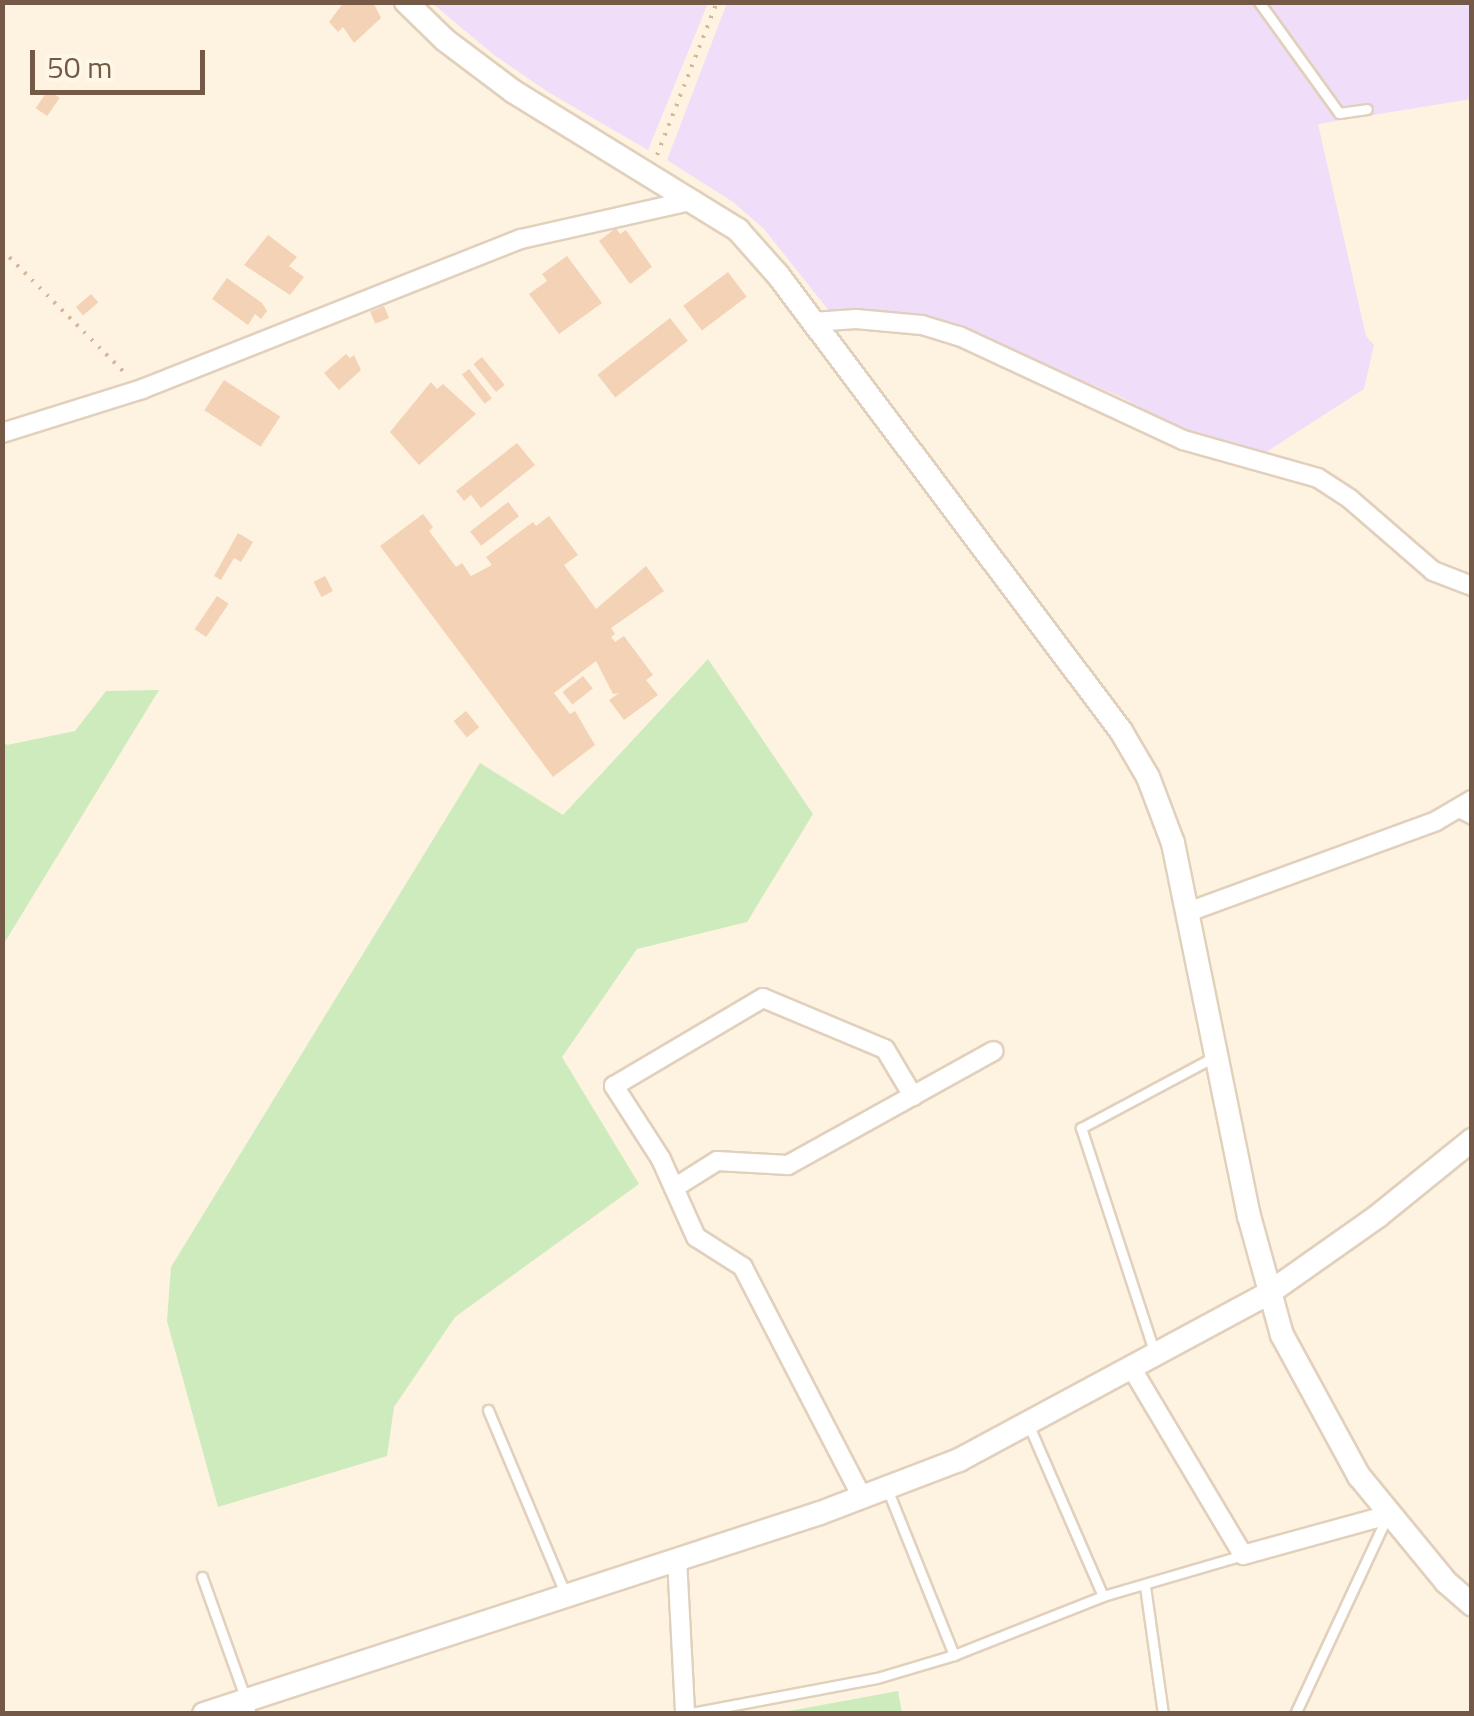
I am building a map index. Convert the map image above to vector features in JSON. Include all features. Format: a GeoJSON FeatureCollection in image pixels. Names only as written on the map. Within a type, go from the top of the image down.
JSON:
{"type":"FeatureCollection","features":[{"type":"Feature","properties":{"kind":"street"},"geometry":{"type":"LineString","coordinates":[[406,2],[445,40],[514,92],[738,230],[813,322],[1121,731],[1148,777],[1173,844],[1248,1216],[1282,1336],[1318,1408],[1359,1476],[1446,1582],[1472,1605]]}},
{"type":"Feature","properties":{"kind":"street"},"geometry":{"type":"LineString","coordinates":[[2,433],[142,389],[521,239],[694,200]]}},
{"type":"Feature","properties":{"kind":"street"},"geometry":{"type":"LineString","coordinates":[[813,322],[856,318],[922,325],[958,336],[1183,440],[1318,478],[1350,499],[1433,572],[1472,586]]}},
{"type":"Feature","properties":{"kind":"street"},"geometry":{"type":"LineString","coordinates":[[1188,912],[1466,810]]}},
{"type":"Feature","properties":{"kind":"street"},"geometry":{"type":"LineString","coordinates":[[862,1498],[743,1267],[696,1236],[661,1158],[614,1086],[764,998],[885,1049],[913,1096]]}},
{"type":"Feature","properties":{"kind":"street"},"geometry":{"type":"LineString","coordinates":[[674,1188],[718,1161],[788,1165],[994,1051]]}},
{"type":"Feature","properties":{"kind":"street"},"geometry":{"type":"LineString","coordinates":[[204,1714],[248,1706],[566,1595],[862,1498],[1029,1426],[1269,1293],[1378,1216],[1472,1140]]}},
{"type":"Feature","properties":{"kind":"street"},"geometry":{"type":"LineString","coordinates":[[1132,1368],[1243,1555],[1388,1515]]}},
{"type":"Feature","properties":{"kind":"street"},"geometry":{"type":"LineString","coordinates":[[677,1559],[686,1714]]}},
{"type":"Feature","properties":{"kind":"lane"},"geometry":{"type":"LineString","coordinates":[[1259,2],[1339,113],[1367,109]]}},
{"type":"Feature","properties":{"kind":"lane"},"geometry":{"type":"LineString","coordinates":[[1154,1354],[1081,1128],[1217,1056]]}},
{"type":"Feature","properties":{"kind":"lane"},"geometry":{"type":"LineString","coordinates":[[488,1410],[566,1595]]}},
{"type":"Feature","properties":{"kind":"lane"},"geometry":{"type":"LineString","coordinates":[[1029,1426],[1103,1596]]}},
{"type":"Feature","properties":{"kind":"lane"},"geometry":{"type":"LineString","coordinates":[[888,1488],[954,1655]]}},
{"type":"Feature","properties":{"kind":"lane"},"geometry":{"type":"LineString","coordinates":[[1295,1714],[1388,1515]]}},
{"type":"Feature","properties":{"kind":"lane"},"geometry":{"type":"LineString","coordinates":[[686,1714],[877,1678],[954,1655],[1103,1596],[1243,1555]]}},
{"type":"Feature","properties":{"kind":"lane"},"geometry":{"type":"LineString","coordinates":[[202,1577],[248,1706]]}},
{"type":"Feature","properties":{"kind":"lane"},"geometry":{"type":"LineString","coordinates":[[1146,1586],[1163,1714]]}},
{"type":"Feature","properties":{"kind":"path"},"geometry":{"type":"LineString","coordinates":[[649,174],[717,2]]}},
{"type":"Feature","properties":{"kind":"path"},"geometry":{"type":"LineString","coordinates":[[2,250],[142,389]]}},
{"type":"Feature","properties":{"kind":"shaded area"},"geometry":{"type":"Polygon","coordinates":[[[432,3],[708,3],[648,150],[548,92],[494,55],[432,3]]]}},
{"type":"Feature","properties":{"kind":"shaded area"},"geometry":{"type":"Polygon","coordinates":[[[727,3],[1471,3],[1471,99],[1318,124],[1366,336],[1374,345],[1364,389],[1263,454],[1187,433],[1123,398],[958,327],[866,312],[830,312],[764,229],[733,202],[667,160],[727,3]]]}},
{"type":"Feature","properties":{"kind":"green space"},"geometry":{"type":"Polygon","coordinates":[[[708,659],[813,814],[747,922],[637,949],[562,1057],[639,1184],[455,1317],[394,1407],[387,1456],[218,1507],[167,1321],[171,1267],[480,763],[563,815],[708,659]]]}},
{"type":"Feature","properties":{"kind":"green space"},"geometry":{"type":"Polygon","coordinates":[[[159,690],[3,945],[3,741],[7,745],[75,731],[106,691],[159,690]]]}},
{"type":"Feature","properties":{"kind":"green space"},"geometry":{"type":"Polygon","coordinates":[[[898,1691],[902,1713],[778,1713],[898,1691]]]}},
{"type":"Feature","properties":{"kind":"building"},"geometry":{"type":"Polygon","coordinates":[[[344,2],[373,2],[381,18],[354,43],[343,27],[338,32],[329,22],[344,2]]]}},
{"type":"Feature","properties":{"kind":"building"},"geometry":{"type":"Polygon","coordinates":[[[48,90],[60,98],[47,116],[36,108],[48,90]]]}},
{"type":"Feature","properties":{"kind":"building"},"geometry":{"type":"Polygon","coordinates":[[[616,228],[620,234],[626,230],[652,267],[630,284],[599,241],[616,228]]]}},
{"type":"Feature","properties":{"kind":"building"},"geometry":{"type":"Polygon","coordinates":[[[268,235],[297,257],[289,266],[304,277],[290,295],[244,265],[268,235]]]}},
{"type":"Feature","properties":{"kind":"building"},"geometry":{"type":"Polygon","coordinates":[[[567,256],[602,303],[559,334],[529,294],[547,281],[542,274],[567,256]]]}},
{"type":"Feature","properties":{"kind":"building"},"geometry":{"type":"Polygon","coordinates":[[[728,272],[747,297],[702,330],[683,306],[728,272]]]}},
{"type":"Feature","properties":{"kind":"building"},"geometry":{"type":"Polygon","coordinates":[[[227,278],[262,303],[267,311],[261,319],[255,314],[248,325],[212,299],[227,278]]]}},
{"type":"Feature","properties":{"kind":"building"},"geometry":{"type":"Polygon","coordinates":[[[91,294],[98,302],[83,315],[76,307],[91,294]]]}},
{"type":"Feature","properties":{"kind":"building"},"geometry":{"type":"Polygon","coordinates":[[[384,306],[389,318],[375,324],[370,312],[384,306]]]}},
{"type":"Feature","properties":{"kind":"building"},"geometry":{"type":"Polygon","coordinates":[[[670,318],[688,341],[615,397],[598,375],[670,318]]]}},
{"type":"Feature","properties":{"kind":"building"},"geometry":{"type":"Polygon","coordinates":[[[346,354],[350,358],[354,355],[361,370],[339,390],[324,373],[346,354]]]}},
{"type":"Feature","properties":{"kind":"building"},"geometry":{"type":"Polygon","coordinates":[[[482,357],[505,385],[496,392],[473,364],[482,357]]]}},
{"type":"Feature","properties":{"kind":"building"},"geometry":{"type":"Polygon","coordinates":[[[469,369],[492,398],[485,404],[462,375],[469,369]]]}},
{"type":"Feature","properties":{"kind":"building"},"geometry":{"type":"Polygon","coordinates":[[[224,380],[280,416],[261,447],[204,410],[224,380]]]}},
{"type":"Feature","properties":{"kind":"building"},"geometry":{"type":"Polygon","coordinates":[[[431,382],[437,389],[443,384],[476,414],[419,465],[390,432],[431,382]]]}},
{"type":"Feature","properties":{"kind":"building"},"geometry":{"type":"Polygon","coordinates":[[[517,443],[535,465],[481,508],[471,495],[464,501],[456,491],[517,443]]]}},
{"type":"Feature","properties":{"kind":"building"},"geometry":{"type":"Polygon","coordinates":[[[508,502],[519,516],[481,546],[470,532],[508,502]]]}},
{"type":"Feature","properties":{"kind":"building"},"geometry":{"type":"Polygon","coordinates":[[[423,514],[433,527],[429,531],[456,567],[462,563],[471,576],[492,565],[486,557],[533,522],[536,526],[549,516],[578,555],[564,565],[596,609],[646,566],[664,591],[611,628],[615,634],[611,637],[615,642],[624,636],[653,675],[646,680],[658,695],[624,720],[609,700],[619,693],[613,694],[596,661],[554,693],[570,714],[575,711],[595,745],[553,777],[380,546],[423,514]]]}},
{"type":"Feature","properties":{"kind":"building"},"geometry":{"type":"Polygon","coordinates":[[[238,533],[253,542],[241,562],[234,558],[221,580],[214,576],[238,533]]]}},
{"type":"Feature","properties":{"kind":"building"},"geometry":{"type":"Polygon","coordinates":[[[325,576],[333,591],[322,597],[314,582],[325,576]]]}},
{"type":"Feature","properties":{"kind":"building"},"geometry":{"type":"Polygon","coordinates":[[[217,596],[229,604],[206,637],[195,629],[217,596]]]}},
{"type":"Feature","properties":{"kind":"building"},"geometry":{"type":"Polygon","coordinates":[[[583,676],[593,689],[572,705],[563,692],[583,676]]]}},
{"type":"Feature","properties":{"kind":"building"},"geometry":{"type":"Polygon","coordinates":[[[466,711],[479,727],[467,737],[454,721],[466,711]]]}}]}
